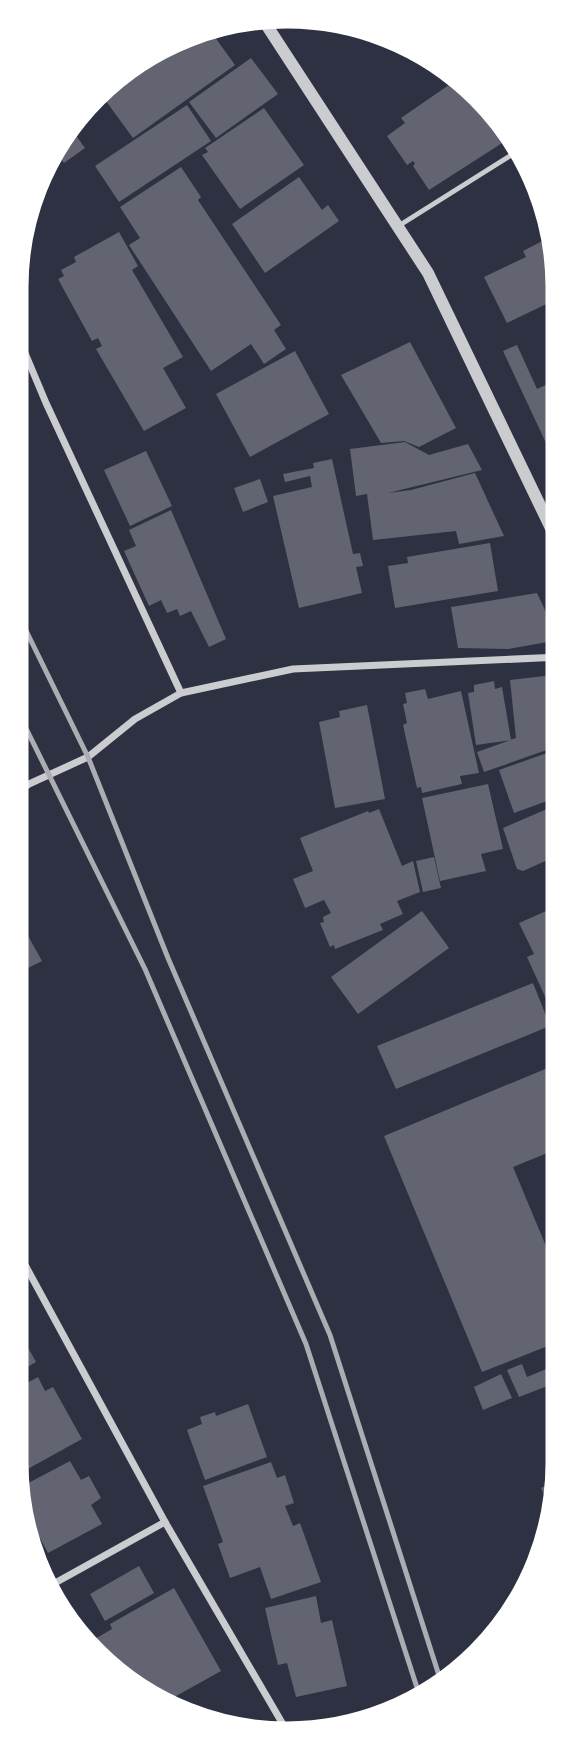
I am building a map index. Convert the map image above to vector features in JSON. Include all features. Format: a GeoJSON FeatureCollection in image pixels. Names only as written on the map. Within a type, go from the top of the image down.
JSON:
{"type":"FeatureCollection","features":[{"type":"Feature","properties":{"kind":"street"},"geometry":{"type":"LineString","coordinates":[[267,25],[400,225],[428,273],[550,525]]}},
{"type":"Feature","properties":{"kind":"street"},"geometry":{"type":"LineString","coordinates":[[24,348],[181,693]]}},
{"type":"Feature","properties":{"kind":"street"},"geometry":{"type":"LineString","coordinates":[[24,788],[89,757],[135,719],[181,693],[293,669],[550,657]]}},
{"type":"Feature","properties":{"kind":"street"},"geometry":{"type":"LineString","coordinates":[[24,1263],[165,1522],[284,1726]]}},
{"type":"Feature","properties":{"kind":"street"},"geometry":{"type":"LineString","coordinates":[[54,1583],[165,1522]]}},
{"type":"Feature","properties":{"kind":"lane"},"geometry":{"type":"LineString","coordinates":[[400,225],[514,154]]}},
{"type":"Feature","properties":{"kind":"building"},"geometry":{"type":"Polygon","coordinates":[[[213,35],[235,65],[133,138],[105,99],[127,79],[156,60],[213,35]]]}},
{"type":"Feature","properties":{"kind":"building"},"geometry":{"type":"Polygon","coordinates":[[[251,58],[278,94],[216,138],[189,102],[251,58]]]}},
{"type":"Feature","properties":{"kind":"building"},"geometry":{"type":"Polygon","coordinates":[[[452,83],[485,114],[506,141],[429,190],[413,166],[413,161],[407,165],[387,136],[405,123],[401,118],[452,83]]]}},
{"type":"Feature","properties":{"kind":"building"},"geometry":{"type":"Polygon","coordinates":[[[187,105],[211,141],[119,202],[95,166],[187,105]]]}},
{"type":"Feature","properties":{"kind":"building"},"geometry":{"type":"Polygon","coordinates":[[[264,108],[304,165],[240,209],[202,155],[208,152],[205,148],[264,108]]]}},
{"type":"Feature","properties":{"kind":"building"},"geometry":{"type":"Polygon","coordinates":[[[74,133],[85,148],[64,163],[59,157],[74,133]]]}},
{"type":"Feature","properties":{"kind":"building"},"geometry":{"type":"Polygon","coordinates":[[[181,167],[201,197],[198,200],[281,325],[274,330],[286,349],[264,364],[251,344],[211,371],[129,245],[140,238],[120,207],[181,167]]]}},
{"type":"Feature","properties":{"kind":"building"},"geometry":{"type":"Polygon","coordinates":[[[299,177],[322,210],[328,205],[339,221],[265,273],[232,224],[299,177]]]}},
{"type":"Feature","properties":{"kind":"building"},"geometry":{"type":"Polygon","coordinates":[[[119,232],[138,266],[132,270],[183,357],[163,368],[186,408],[144,431],[96,349],[102,346],[98,338],[92,341],[58,279],[64,276],[61,270],[76,262],[74,257],[119,232]]]}},
{"type":"Feature","properties":{"kind":"building"},"geometry":{"type":"Polygon","coordinates":[[[546,239],[550,270],[550,302],[507,323],[484,277],[526,257],[523,251],[546,239]]]}},
{"type":"Feature","properties":{"kind":"building"},"geometry":{"type":"Polygon","coordinates":[[[410,342],[456,428],[419,447],[404,441],[381,443],[341,375],[410,342]]]}},
{"type":"Feature","properties":{"kind":"building"},"geometry":{"type":"Polygon","coordinates":[[[517,345],[537,389],[550,383],[550,441],[546,443],[503,351],[517,345]]]}},
{"type":"Feature","properties":{"kind":"building"},"geometry":{"type":"Polygon","coordinates":[[[295,351],[329,414],[250,457],[216,394],[295,351]]]}},
{"type":"Feature","properties":{"kind":"building"},"geometry":{"type":"Polygon","coordinates":[[[405,442],[429,455],[468,444],[482,470],[388,493],[411,490],[475,473],[504,536],[459,544],[456,531],[373,540],[367,494],[356,496],[350,449],[405,442]]]}},
{"type":"Feature","properties":{"kind":"building"},"geometry":{"type":"Polygon","coordinates":[[[146,451],[172,506],[130,526],[104,470],[146,451]]]}},
{"type":"Feature","properties":{"kind":"building"},"geometry":{"type":"Polygon","coordinates":[[[332,459],[353,554],[360,553],[363,566],[356,567],[362,593],[299,608],[273,496],[312,487],[310,476],[285,482],[283,474],[314,468],[313,463],[332,459]]]}},
{"type":"Feature","properties":{"kind":"building"},"geometry":{"type":"Polygon","coordinates":[[[260,479],[268,502],[243,512],[234,488],[260,479]]]}},
{"type":"Feature","properties":{"kind":"building"},"geometry":{"type":"Polygon","coordinates":[[[171,510],[226,639],[209,647],[191,611],[180,616],[177,609],[167,613],[161,600],[149,606],[124,551],[136,546],[129,530],[171,510]]]}},
{"type":"Feature","properties":{"kind":"building"},"geometry":{"type":"Polygon","coordinates":[[[490,543],[498,591],[395,608],[388,566],[408,563],[407,557],[490,543]]]}},
{"type":"Feature","properties":{"kind":"building"},"geometry":{"type":"Polygon","coordinates":[[[537,593],[550,621],[550,642],[508,649],[458,648],[451,607],[537,593]]]}},
{"type":"Feature","properties":{"kind":"building"},"geometry":{"type":"Polygon","coordinates":[[[550,675],[550,749],[484,772],[477,752],[516,738],[510,680],[550,675]]]}},
{"type":"Feature","properties":{"kind":"building"},"geometry":{"type":"Polygon","coordinates":[[[494,681],[495,689],[502,687],[511,740],[476,745],[468,693],[474,692],[474,685],[494,681]]]}},
{"type":"Feature","properties":{"kind":"building"},"geometry":{"type":"Polygon","coordinates":[[[425,689],[428,699],[461,691],[479,773],[460,776],[462,784],[422,793],[421,787],[417,788],[403,725],[407,723],[403,704],[407,703],[405,693],[425,689]]]}},
{"type":"Feature","properties":{"kind":"building"},"geometry":{"type":"Polygon","coordinates":[[[367,705],[385,799],[335,808],[319,722],[340,717],[339,711],[367,705]]]}},
{"type":"Feature","properties":{"kind":"building"},"geometry":{"type":"Polygon","coordinates":[[[550,752],[550,800],[514,813],[499,770],[550,752]]]}},
{"type":"Feature","properties":{"kind":"building"},"geometry":{"type":"Polygon","coordinates":[[[488,784],[503,849],[481,854],[486,871],[440,881],[422,798],[488,784]]]}},
{"type":"Feature","properties":{"kind":"building"},"geometry":{"type":"Polygon","coordinates":[[[550,808],[550,859],[523,871],[517,869],[503,828],[550,808]]]}},
{"type":"Feature","properties":{"kind":"building"},"geometry":{"type":"Polygon","coordinates":[[[379,809],[402,866],[413,861],[420,892],[397,901],[403,914],[380,924],[383,930],[335,949],[334,945],[330,947],[320,923],[324,922],[323,917],[331,913],[324,900],[305,908],[293,879],[313,871],[300,838],[379,809]]]}},
{"type":"Feature","properties":{"kind":"building"},"geometry":{"type":"Polygon","coordinates":[[[434,857],[441,888],[423,892],[416,861],[434,857]]]}},
{"type":"Feature","properties":{"kind":"building"},"geometry":{"type":"Polygon","coordinates":[[[550,909],[550,1007],[527,957],[534,954],[519,923],[550,909]]]}},
{"type":"Feature","properties":{"kind":"building"},"geometry":{"type":"Polygon","coordinates":[[[422,911],[449,948],[358,1014],[331,977],[422,911]]]}},
{"type":"Feature","properties":{"kind":"building"},"geometry":{"type":"Polygon","coordinates":[[[24,929],[42,961],[24,970],[24,929]]]}},
{"type":"Feature","properties":{"kind":"building"},"geometry":{"type":"Polygon","coordinates":[[[533,983],[550,1026],[396,1089],[377,1046],[533,983]]]}},
{"type":"Feature","properties":{"kind":"building"},"geometry":{"type":"Polygon","coordinates":[[[550,1067],[550,1152],[513,1167],[550,1256],[550,1345],[482,1372],[384,1136],[550,1067]]]}},
{"type":"Feature","properties":{"kind":"building"},"geometry":{"type":"Polygon","coordinates":[[[24,1340],[36,1362],[24,1369],[24,1340]]]}},
{"type":"Feature","properties":{"kind":"building"},"geometry":{"type":"Polygon","coordinates":[[[522,1364],[527,1377],[550,1367],[550,1385],[519,1397],[507,1370],[522,1364]]]}},
{"type":"Feature","properties":{"kind":"building"},"geometry":{"type":"Polygon","coordinates":[[[501,1374],[512,1398],[483,1410],[474,1387],[501,1374]]]}},
{"type":"Feature","properties":{"kind":"building"},"geometry":{"type":"Polygon","coordinates":[[[38,1377],[45,1391],[53,1387],[82,1439],[24,1471],[24,1462],[24,1385],[38,1377]]]}},
{"type":"Feature","properties":{"kind":"building"},"geometry":{"type":"Polygon","coordinates":[[[248,1404],[267,1457],[205,1480],[187,1430],[202,1424],[200,1417],[215,1412],[216,1416],[248,1404]]]}},
{"type":"Feature","properties":{"kind":"building"},"geometry":{"type":"Polygon","coordinates":[[[70,1461],[81,1480],[89,1476],[101,1498],[91,1505],[102,1524],[48,1553],[31,1522],[26,1484],[70,1461]]]}},
{"type":"Feature","properties":{"kind":"building"},"geometry":{"type":"Polygon","coordinates":[[[271,1462],[277,1478],[285,1475],[294,1503],[285,1506],[293,1526],[300,1523],[321,1582],[271,1599],[260,1567],[230,1578],[218,1544],[223,1542],[203,1486],[271,1462]]]}},
{"type":"Feature","properties":{"kind":"building"},"geometry":{"type":"Polygon","coordinates":[[[550,1484],[547,1502],[541,1488],[550,1484]]]}},
{"type":"Feature","properties":{"kind":"building"},"geometry":{"type":"Polygon","coordinates":[[[139,1566],[154,1593],[105,1621],[90,1594],[139,1566]]]}},
{"type":"Feature","properties":{"kind":"building"},"geometry":{"type":"Polygon","coordinates":[[[174,1588],[221,1671],[172,1698],[127,1671],[120,1661],[117,1663],[94,1640],[112,1629],[110,1624],[174,1588]]]}},
{"type":"Feature","properties":{"kind":"building"},"geometry":{"type":"Polygon","coordinates":[[[316,1596],[321,1623],[332,1620],[347,1686],[296,1697],[287,1663],[278,1665],[265,1608],[316,1596]]]}},
{"type":"Feature","properties":{"kind":"railway"},"geometry":{"type":"LineString","coordinates":[[24,626],[88,757],[168,958],[330,1335],[440,1677]]}},
{"type":"Feature","properties":{"kind":"railway"},"geometry":{"type":"LineString","coordinates":[[24,724],[145,969],[306,1344],[418,1691]]}}]}
